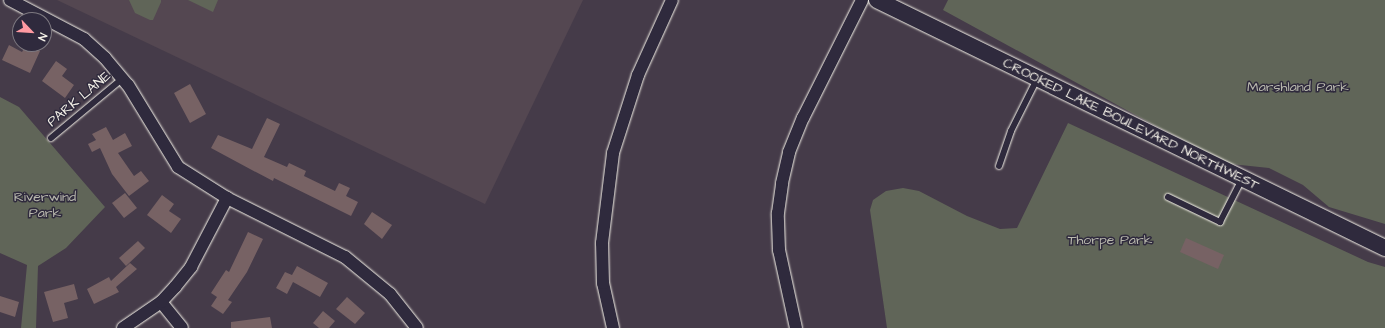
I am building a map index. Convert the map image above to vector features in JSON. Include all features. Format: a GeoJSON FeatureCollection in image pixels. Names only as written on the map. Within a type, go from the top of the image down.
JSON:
{"type":"FeatureCollection","features":[{"type":"Feature","properties":{"kind":"street"},"geometry":{"type":"LineString","coordinates":[[10,0],[84,39],[123,78],[178,167],[227,198],[345,257],[390,294],[417,328]]}},
{"type":"Feature","properties":{"kind":"street"},"geometry":{"type":"LineString","coordinates":[[613,328],[603,283],[602,243],[613,153],[638,75],[672,0]]}},
{"type":"Feature","properties":{"kind":"street"},"geometry":{"type":"LineString","coordinates":[[796,328],[779,250],[778,213],[782,183],[789,152],[803,118],[862,0]]}},
{"type":"Feature","properties":{"kind":"street","name":"CROOKED LAKE BOULEVARD NORTHWEST"},"geometry":{"type":"LineString","coordinates":[[877,0],[1385,248]]}},
{"type":"Feature","properties":{"kind":"street"},"geometry":{"type":"LineString","coordinates":[[123,328],[161,302],[191,267],[227,198]]}},
{"type":"Feature","properties":{"kind":"street"},"geometry":{"type":"LineString","coordinates":[[161,302],[182,328]]}},
{"type":"Feature","properties":{"kind":"lane","name":"PARK LANE"},"geometry":{"type":"LineString","coordinates":[[51,138],[123,78]]}},
{"type":"Feature","properties":{"kind":"lane"},"geometry":{"type":"LineString","coordinates":[[999,166],[1011,132],[1037,78]]}},
{"type":"Feature","properties":{"kind":"lane"},"geometry":{"type":"LineString","coordinates":[[1168,197],[1220,222],[1242,179]]}},
{"type":"Feature","properties":{"kind":"shaded area"},"geometry":{"type":"Polygon","coordinates":[[[57,0],[583,0],[485,204],[57,0]]]}},
{"type":"Feature","properties":{"kind":"green space"},"geometry":{"type":"Polygon","coordinates":[[[129,0],[161,0],[161,2],[153,20],[150,20],[135,13],[129,0]]]}},
{"type":"Feature","properties":{"kind":"green space"},"geometry":{"type":"Polygon","coordinates":[[[188,0],[218,0],[213,12],[188,0]]]}},
{"type":"Feature","properties":{"kind":"green space","name":"Marshland Park"},"geometry":{"type":"Polygon","coordinates":[[[948,0],[1385,0],[1385,224],[1329,207],[1303,185],[1269,168],[1231,164],[1154,125],[943,10],[948,0]]]}},
{"type":"Feature","properties":{"kind":"green space","name":"Riverwind Park"},"geometry":{"type":"Polygon","coordinates":[[[0,97],[19,107],[105,207],[66,248],[38,266],[36,328],[21,328],[27,265],[0,253],[0,97]]]}},
{"type":"Feature","properties":{"kind":"green space","name":"Thorpe Park"},"geometry":{"type":"Polygon","coordinates":[[[1068,123],[1368,262],[1385,267],[1385,328],[887,328],[870,210],[873,200],[886,191],[903,188],[919,191],[967,216],[1000,229],[1017,228],[1068,123]]]}},
{"type":"Feature","properties":{"kind":"building"},"geometry":{"type":"Polygon","coordinates":[[[9,45],[12,47],[12,52],[40,52],[30,73],[2,60],[9,45]]]}},
{"type":"Feature","properties":{"kind":"building"},"geometry":{"type":"Polygon","coordinates":[[[56,61],[67,69],[62,76],[74,85],[65,98],[42,81],[56,61]]]}},
{"type":"Feature","properties":{"kind":"building"},"geometry":{"type":"Polygon","coordinates":[[[190,84],[206,114],[190,123],[174,93],[190,84]]]}},
{"type":"Feature","properties":{"kind":"building"},"geometry":{"type":"Polygon","coordinates":[[[267,118],[280,124],[264,157],[287,167],[289,163],[306,171],[304,176],[335,191],[339,183],[350,188],[346,196],[358,202],[351,216],[274,178],[273,181],[211,148],[218,135],[252,149],[267,118]]]}},
{"type":"Feature","properties":{"kind":"building"},"geometry":{"type":"Polygon","coordinates":[[[106,127],[113,140],[125,133],[132,146],[118,153],[134,176],[141,171],[149,181],[129,196],[112,174],[100,148],[92,152],[88,144],[96,140],[92,134],[106,127]]]}},
{"type":"Feature","properties":{"kind":"building"},"geometry":{"type":"Polygon","coordinates":[[[125,193],[137,208],[124,218],[112,203],[125,193]]]}},
{"type":"Feature","properties":{"kind":"building"},"geometry":{"type":"Polygon","coordinates":[[[162,195],[174,204],[169,211],[181,219],[171,233],[147,215],[162,195]]]}},
{"type":"Feature","properties":{"kind":"building"},"geometry":{"type":"Polygon","coordinates":[[[372,212],[392,225],[382,239],[364,224],[372,212]]]}},
{"type":"Feature","properties":{"kind":"building"},"geometry":{"type":"Polygon","coordinates":[[[248,232],[263,239],[247,272],[228,300],[232,302],[223,314],[211,306],[217,297],[211,293],[226,270],[229,272],[248,232]]]}},
{"type":"Feature","properties":{"kind":"building"},"geometry":{"type":"Polygon","coordinates":[[[1186,238],[1224,255],[1218,269],[1180,252],[1186,238]]]}},
{"type":"Feature","properties":{"kind":"building"},"geometry":{"type":"Polygon","coordinates":[[[138,241],[145,248],[126,266],[119,258],[138,241]]]}},
{"type":"Feature","properties":{"kind":"building"},"geometry":{"type":"Polygon","coordinates":[[[130,263],[137,269],[116,287],[119,292],[94,304],[87,289],[109,277],[111,281],[130,263]]]}},
{"type":"Feature","properties":{"kind":"building"},"geometry":{"type":"Polygon","coordinates":[[[297,266],[328,283],[320,297],[293,282],[287,294],[276,288],[285,272],[292,275],[297,266]]]}},
{"type":"Feature","properties":{"kind":"building"},"geometry":{"type":"Polygon","coordinates":[[[74,284],[78,299],[64,303],[68,318],[53,322],[44,292],[74,284]]]}},
{"type":"Feature","properties":{"kind":"building"},"geometry":{"type":"Polygon","coordinates":[[[0,296],[19,302],[15,317],[0,312],[0,296]]]}},
{"type":"Feature","properties":{"kind":"building"},"geometry":{"type":"Polygon","coordinates":[[[347,297],[365,313],[355,324],[336,309],[347,297]]]}},
{"type":"Feature","properties":{"kind":"building"},"geometry":{"type":"Polygon","coordinates":[[[323,311],[335,321],[329,328],[319,328],[313,323],[323,311]]]}},
{"type":"Feature","properties":{"kind":"building"},"geometry":{"type":"Polygon","coordinates":[[[270,317],[272,328],[231,328],[231,322],[270,317]]]}}]}
